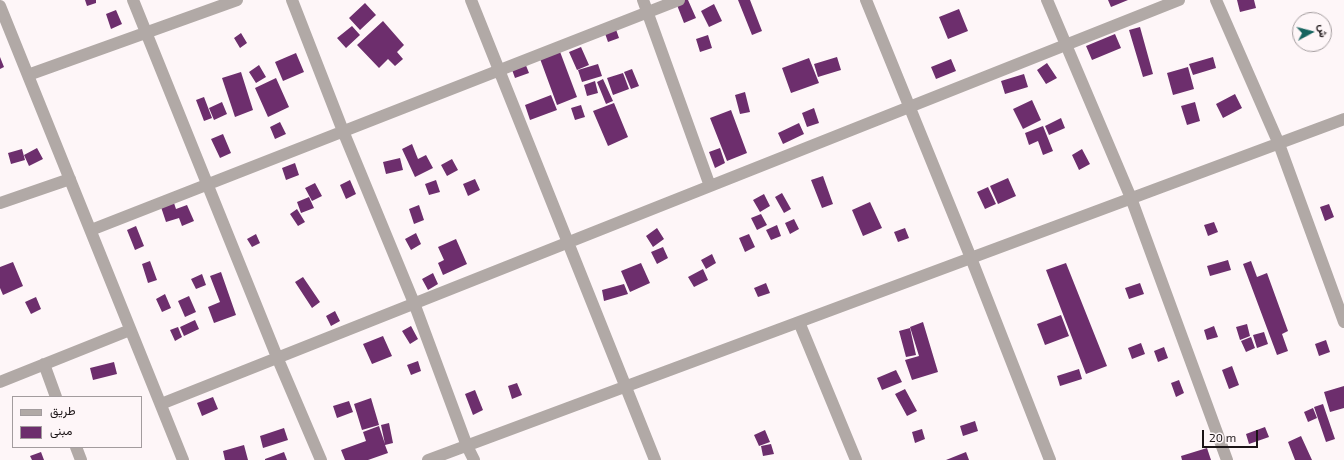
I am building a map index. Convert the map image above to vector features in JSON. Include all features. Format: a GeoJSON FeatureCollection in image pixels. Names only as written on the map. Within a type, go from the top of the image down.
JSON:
{"type":"FeatureCollection","features":[{"type":"Feature","properties":{"kind":"street"},"geometry":{"type":"LineString","coordinates":[[133,0],[277,358],[321,460]]}},
{"type":"Feature","properties":{"kind":"street"},"geometry":{"type":"LineString","coordinates":[[28,75],[237,0]]}},
{"type":"Feature","properties":{"kind":"street"},"geometry":{"type":"LineString","coordinates":[[292,0],[343,132],[414,303],[467,446],[474,460]]}},
{"type":"Feature","properties":{"kind":"street"},"geometry":{"type":"LineString","coordinates":[[471,0],[655,460]]}},
{"type":"Feature","properties":{"kind":"street"},"geometry":{"type":"LineString","coordinates":[[643,0],[710,186]]}},
{"type":"Feature","properties":{"kind":"street"},"geometry":{"type":"LineString","coordinates":[[91,230],[679,0]]}},
{"type":"Feature","properties":{"kind":"street"},"geometry":{"type":"LineString","coordinates":[[866,0],[971,258],[1050,460]]}},
{"type":"Feature","properties":{"kind":"street"},"geometry":{"type":"LineString","coordinates":[[1047,0],[1131,198],[1227,460]]}},
{"type":"Feature","properties":{"kind":"street"},"geometry":{"type":"LineString","coordinates":[[161,404],[1180,0]]}},
{"type":"Feature","properties":{"kind":"street"},"geometry":{"type":"LineString","coordinates":[[1216,0],[1279,144],[1344,322]]}},
{"type":"Feature","properties":{"kind":"street"},"geometry":{"type":"LineString","coordinates":[[0,6],[183,460]]}},
{"type":"Feature","properties":{"kind":"street"},"geometry":{"type":"LineString","coordinates":[[428,460],[1344,119]]}},
{"type":"Feature","properties":{"kind":"street"},"geometry":{"type":"LineString","coordinates":[[0,203],[70,179]]}},
{"type":"Feature","properties":{"kind":"street"},"geometry":{"type":"LineString","coordinates":[[799,322],[856,460]]}},
{"type":"Feature","properties":{"kind":"street"},"geometry":{"type":"LineString","coordinates":[[0,382],[130,330]]}},
{"type":"Feature","properties":{"kind":"street"},"geometry":{"type":"LineString","coordinates":[[44,364],[56,396]]}},
{"type":"Feature","properties":{"kind":"street"},"geometry":{"type":"LineString","coordinates":[[76,448],[81,460]]}},
{"type":"Feature","properties":{"kind":"building"},"geometry":{"type":"Polygon","coordinates":[[[85,0],[96,0],[96,3],[87,6],[85,0]]]}},
{"type":"Feature","properties":{"kind":"building"},"geometry":{"type":"Polygon","coordinates":[[[675,0],[688,0],[696,18],[684,23],[675,0]]]}},
{"type":"Feature","properties":{"kind":"building"},"geometry":{"type":"Polygon","coordinates":[[[738,0],[750,0],[762,31],[752,35],[738,0]]]}},
{"type":"Feature","properties":{"kind":"building"},"geometry":{"type":"Polygon","coordinates":[[[1108,0],[1128,0],[1111,7],[1108,0]]]}},
{"type":"Feature","properties":{"kind":"building"},"geometry":{"type":"Polygon","coordinates":[[[1237,0],[1254,0],[1256,8],[1240,12],[1237,0]]]}},
{"type":"Feature","properties":{"kind":"building"},"geometry":{"type":"Polygon","coordinates":[[[365,3],[376,15],[360,30],[349,18],[365,3]]]}},
{"type":"Feature","properties":{"kind":"building"},"geometry":{"type":"Polygon","coordinates":[[[714,4],[722,21],[709,27],[701,11],[714,4]]]}},
{"type":"Feature","properties":{"kind":"building"},"geometry":{"type":"Polygon","coordinates":[[[959,9],[968,31],[948,39],[939,17],[959,9]]]}},
{"type":"Feature","properties":{"kind":"building"},"geometry":{"type":"Polygon","coordinates":[[[116,10],[122,24],[111,29],[106,14],[116,10]]]}},
{"type":"Feature","properties":{"kind":"building"},"geometry":{"type":"Polygon","coordinates":[[[383,21],[404,45],[397,52],[403,59],[395,66],[388,59],[379,68],[357,45],[383,21]]]}},
{"type":"Feature","properties":{"kind":"building"},"geometry":{"type":"Polygon","coordinates":[[[613,21],[619,38],[608,42],[602,25],[613,21]]]}},
{"type":"Feature","properties":{"kind":"building"},"geometry":{"type":"Polygon","coordinates":[[[352,26],[360,35],[346,48],[337,38],[352,26]]]}},
{"type":"Feature","properties":{"kind":"building"},"geometry":{"type":"Polygon","coordinates":[[[1140,27],[1153,74],[1143,77],[1129,30],[1140,27]]]}},
{"type":"Feature","properties":{"kind":"building"},"geometry":{"type":"Polygon","coordinates":[[[241,33],[247,43],[240,48],[234,38],[241,33]]]}},
{"type":"Feature","properties":{"kind":"building"},"geometry":{"type":"Polygon","coordinates":[[[1115,34],[1121,48],[1092,60],[1086,46],[1115,34]]]}},
{"type":"Feature","properties":{"kind":"building"},"geometry":{"type":"Polygon","coordinates":[[[708,35],[712,48],[700,52],[696,39],[708,35]]]}},
{"type":"Feature","properties":{"kind":"building"},"geometry":{"type":"Polygon","coordinates":[[[581,47],[589,65],[577,70],[569,52],[581,47]]]}},
{"type":"Feature","properties":{"kind":"building"},"geometry":{"type":"Polygon","coordinates":[[[559,49],[577,97],[557,105],[539,56],[559,49]]]}},
{"type":"Feature","properties":{"kind":"building"},"geometry":{"type":"Polygon","coordinates":[[[296,53],[304,72],[283,81],[275,62],[296,53]]]}},
{"type":"Feature","properties":{"kind":"building"},"geometry":{"type":"Polygon","coordinates":[[[0,57],[4,67],[0,69],[0,57]]]}},
{"type":"Feature","properties":{"kind":"building"},"geometry":{"type":"Polygon","coordinates":[[[837,57],[841,70],[818,77],[814,64],[837,57]]]}},
{"type":"Feature","properties":{"kind":"building"},"geometry":{"type":"Polygon","coordinates":[[[1213,57],[1216,68],[1193,75],[1189,64],[1213,57]]]}},
{"type":"Feature","properties":{"kind":"building"},"geometry":{"type":"Polygon","coordinates":[[[809,58],[819,83],[791,93],[782,68],[809,58]]]}},
{"type":"Feature","properties":{"kind":"building"},"geometry":{"type":"Polygon","coordinates":[[[951,59],[956,71],[936,79],[931,67],[951,59]]]}},
{"type":"Feature","properties":{"kind":"building"},"geometry":{"type":"Polygon","coordinates":[[[525,63],[529,73],[515,78],[511,67],[525,63]]]}},
{"type":"Feature","properties":{"kind":"building"},"geometry":{"type":"Polygon","coordinates":[[[1047,63],[1057,78],[1046,84],[1037,70],[1047,63]]]}},
{"type":"Feature","properties":{"kind":"building"},"geometry":{"type":"Polygon","coordinates":[[[598,64],[602,76],[582,82],[578,70],[598,64]]]}},
{"type":"Feature","properties":{"kind":"building"},"geometry":{"type":"Polygon","coordinates":[[[259,65],[266,77],[256,83],[249,72],[259,65]]]}},
{"type":"Feature","properties":{"kind":"building"},"geometry":{"type":"Polygon","coordinates":[[[1188,67],[1194,89],[1173,95],[1167,73],[1188,67]]]}},
{"type":"Feature","properties":{"kind":"building"},"geometry":{"type":"Polygon","coordinates":[[[632,69],[639,86],[631,89],[624,72],[632,69]]]}},
{"type":"Feature","properties":{"kind":"building"},"geometry":{"type":"Polygon","coordinates":[[[241,72],[253,110],[235,117],[222,78],[241,72]]]}},
{"type":"Feature","properties":{"kind":"building"},"geometry":{"type":"Polygon","coordinates":[[[623,73],[629,89],[613,95],[607,78],[623,73]]]}},
{"type":"Feature","properties":{"kind":"building"},"geometry":{"type":"Polygon","coordinates":[[[1024,74],[1028,87],[1005,94],[1001,81],[1024,74]]]}},
{"type":"Feature","properties":{"kind":"building"},"geometry":{"type":"Polygon","coordinates":[[[276,78],[289,107],[268,117],[255,88],[276,78]]]}},
{"type":"Feature","properties":{"kind":"building"},"geometry":{"type":"Polygon","coordinates":[[[603,79],[613,101],[606,104],[597,82],[603,79]]]}},
{"type":"Feature","properties":{"kind":"building"},"geometry":{"type":"Polygon","coordinates":[[[595,81],[598,93],[587,96],[584,85],[595,81]]]}},
{"type":"Feature","properties":{"kind":"building"},"geometry":{"type":"Polygon","coordinates":[[[745,92],[750,112],[740,114],[735,95],[745,92]]]}},
{"type":"Feature","properties":{"kind":"building"},"geometry":{"type":"Polygon","coordinates":[[[1235,94],[1242,108],[1223,118],[1216,104],[1235,94]]]}},
{"type":"Feature","properties":{"kind":"building"},"geometry":{"type":"Polygon","coordinates":[[[551,95],[557,110],[530,120],[525,105],[551,95]]]}},
{"type":"Feature","properties":{"kind":"building"},"geometry":{"type":"Polygon","coordinates":[[[204,97],[212,118],[204,121],[196,100],[204,97]]]}},
{"type":"Feature","properties":{"kind":"building"},"geometry":{"type":"Polygon","coordinates":[[[1032,100],[1041,120],[1023,129],[1013,109],[1032,100]]]}},
{"type":"Feature","properties":{"kind":"building"},"geometry":{"type":"Polygon","coordinates":[[[222,102],[227,114],[214,120],[209,108],[222,102]]]}},
{"type":"Feature","properties":{"kind":"building"},"geometry":{"type":"Polygon","coordinates":[[[1195,102],[1200,121],[1187,125],[1181,106],[1195,102]]]}},
{"type":"Feature","properties":{"kind":"building"},"geometry":{"type":"Polygon","coordinates":[[[614,103],[628,137],[608,146],[593,111],[614,103]]]}},
{"type":"Feature","properties":{"kind":"building"},"geometry":{"type":"Polygon","coordinates":[[[581,105],[585,117],[575,120],[571,108],[581,105]]]}},
{"type":"Feature","properties":{"kind":"building"},"geometry":{"type":"Polygon","coordinates":[[[814,108],[819,123],[807,127],[802,113],[814,108]]]}},
{"type":"Feature","properties":{"kind":"building"},"geometry":{"type":"Polygon","coordinates":[[[731,110],[747,153],[727,161],[710,118],[731,110]]]}},
{"type":"Feature","properties":{"kind":"building"},"geometry":{"type":"Polygon","coordinates":[[[1061,118],[1065,128],[1049,135],[1045,126],[1061,118]]]}},
{"type":"Feature","properties":{"kind":"building"},"geometry":{"type":"Polygon","coordinates":[[[280,122],[286,134],[275,139],[270,127],[280,122]]]}},
{"type":"Feature","properties":{"kind":"building"},"geometry":{"type":"Polygon","coordinates":[[[799,123],[804,134],[783,144],[778,133],[799,123]]]}},
{"type":"Feature","properties":{"kind":"building"},"geometry":{"type":"Polygon","coordinates":[[[1043,126],[1053,151],[1043,155],[1038,141],[1029,145],[1025,133],[1043,126]]]}},
{"type":"Feature","properties":{"kind":"building"},"geometry":{"type":"Polygon","coordinates":[[[223,134],[231,153],[220,158],[211,139],[223,134]]]}},
{"type":"Feature","properties":{"kind":"building"},"geometry":{"type":"Polygon","coordinates":[[[412,144],[418,159],[426,155],[433,168],[415,177],[402,149],[412,144]]]}},
{"type":"Feature","properties":{"kind":"building"},"geometry":{"type":"Polygon","coordinates":[[[37,148],[43,159],[29,166],[24,155],[37,148]]]}},
{"type":"Feature","properties":{"kind":"building"},"geometry":{"type":"Polygon","coordinates":[[[720,148],[725,163],[715,168],[709,152],[720,148]]]}},
{"type":"Feature","properties":{"kind":"building"},"geometry":{"type":"Polygon","coordinates":[[[22,149],[25,160],[11,164],[8,153],[22,149]]]}},
{"type":"Feature","properties":{"kind":"building"},"geometry":{"type":"Polygon","coordinates":[[[1082,149],[1090,164],[1079,170],[1072,155],[1082,149]]]}},
{"type":"Feature","properties":{"kind":"building"},"geometry":{"type":"Polygon","coordinates":[[[400,158],[403,170],[386,174],[383,162],[400,158]]]}},
{"type":"Feature","properties":{"kind":"building"},"geometry":{"type":"Polygon","coordinates":[[[452,159],[458,170],[447,176],[441,165],[452,159]]]}},
{"type":"Feature","properties":{"kind":"building"},"geometry":{"type":"Polygon","coordinates":[[[295,163],[299,175],[286,180],[282,168],[295,163]]]}},
{"type":"Feature","properties":{"kind":"building"},"geometry":{"type":"Polygon","coordinates":[[[823,176],[833,204],[822,208],[811,180],[823,176]]]}},
{"type":"Feature","properties":{"kind":"building"},"geometry":{"type":"Polygon","coordinates":[[[1008,178],[1016,196],[998,204],[990,186],[1008,178]]]}},
{"type":"Feature","properties":{"kind":"building"},"geometry":{"type":"Polygon","coordinates":[[[475,179],[480,190],[468,196],[463,184],[475,179]]]}},
{"type":"Feature","properties":{"kind":"building"},"geometry":{"type":"Polygon","coordinates":[[[350,180],[356,194],[346,199],[340,185],[350,180]]]}},
{"type":"Feature","properties":{"kind":"building"},"geometry":{"type":"Polygon","coordinates":[[[436,180],[440,192],[429,195],[425,184],[436,180]]]}},
{"type":"Feature","properties":{"kind":"building"},"geometry":{"type":"Polygon","coordinates":[[[315,183],[322,196],[312,201],[305,188],[315,183]]]}},
{"type":"Feature","properties":{"kind":"building"},"geometry":{"type":"Polygon","coordinates":[[[988,187],[996,204],[985,209],[977,192],[988,187]]]}},
{"type":"Feature","properties":{"kind":"building"},"geometry":{"type":"Polygon","coordinates":[[[782,193],[791,209],[784,213],[775,197],[782,193]]]}},
{"type":"Feature","properties":{"kind":"building"},"geometry":{"type":"Polygon","coordinates":[[[764,194],[770,206],[760,212],[753,200],[764,194]]]}},
{"type":"Feature","properties":{"kind":"building"},"geometry":{"type":"Polygon","coordinates":[[[309,197],[314,208],[301,213],[297,202],[309,197]]]}},
{"type":"Feature","properties":{"kind":"building"},"geometry":{"type":"Polygon","coordinates":[[[870,202],[882,228],[863,236],[852,210],[870,202]]]}},
{"type":"Feature","properties":{"kind":"building"},"geometry":{"type":"Polygon","coordinates":[[[174,203],[176,209],[187,205],[194,221],[182,226],[179,218],[166,222],[161,207],[174,203]]]}},
{"type":"Feature","properties":{"kind":"building"},"geometry":{"type":"Polygon","coordinates":[[[1329,204],[1334,217],[1325,221],[1320,207],[1329,204]]]}},
{"type":"Feature","properties":{"kind":"building"},"geometry":{"type":"Polygon","coordinates":[[[419,205],[424,220],[414,224],[409,209],[419,205]]]}},
{"type":"Feature","properties":{"kind":"building"},"geometry":{"type":"Polygon","coordinates":[[[297,209],[305,222],[298,226],[290,214],[297,209]]]}},
{"type":"Feature","properties":{"kind":"building"},"geometry":{"type":"Polygon","coordinates":[[[761,214],[767,225],[757,230],[751,218],[761,214]]]}},
{"type":"Feature","properties":{"kind":"building"},"geometry":{"type":"Polygon","coordinates":[[[794,219],[799,229],[790,234],[785,223],[794,219]]]}},
{"type":"Feature","properties":{"kind":"building"},"geometry":{"type":"Polygon","coordinates":[[[1214,222],[1218,232],[1208,236],[1204,225],[1214,222]]]}},
{"type":"Feature","properties":{"kind":"building"},"geometry":{"type":"Polygon","coordinates":[[[777,225],[781,236],[771,240],[766,230],[777,225]]]}},
{"type":"Feature","properties":{"kind":"building"},"geometry":{"type":"Polygon","coordinates":[[[136,226],[144,246],[135,250],[127,230],[136,226]]]}},
{"type":"Feature","properties":{"kind":"building"},"geometry":{"type":"Polygon","coordinates":[[[657,228],[664,239],[653,247],[646,236],[657,228]]]}},
{"type":"Feature","properties":{"kind":"building"},"geometry":{"type":"Polygon","coordinates":[[[905,228],[909,238],[898,242],[894,232],[905,228]]]}},
{"type":"Feature","properties":{"kind":"building"},"geometry":{"type":"Polygon","coordinates":[[[416,233],[421,244],[411,250],[405,239],[416,233]]]}},
{"type":"Feature","properties":{"kind":"building"},"geometry":{"type":"Polygon","coordinates":[[[256,234],[260,243],[252,247],[247,239],[256,234]]]}},
{"type":"Feature","properties":{"kind":"building"},"geometry":{"type":"Polygon","coordinates":[[[749,234],[755,247],[745,252],[739,238],[749,234]]]}},
{"type":"Feature","properties":{"kind":"building"},"geometry":{"type":"Polygon","coordinates":[[[456,239],[467,264],[443,275],[438,263],[444,260],[438,247],[456,239]]]}},
{"type":"Feature","properties":{"kind":"building"},"geometry":{"type":"Polygon","coordinates":[[[663,247],[668,258],[657,264],[651,252],[663,247]]]}},
{"type":"Feature","properties":{"kind":"building"},"geometry":{"type":"Polygon","coordinates":[[[712,254],[716,263],[706,269],[701,260],[712,254]]]}},
{"type":"Feature","properties":{"kind":"building"},"geometry":{"type":"Polygon","coordinates":[[[1228,260],[1231,270],[1210,276],[1207,266],[1228,260]]]}},
{"type":"Feature","properties":{"kind":"building"},"geometry":{"type":"Polygon","coordinates":[[[150,261],[157,280],[148,283],[142,264],[150,261]]]}},
{"type":"Feature","properties":{"kind":"building"},"geometry":{"type":"Polygon","coordinates":[[[1251,261],[1257,277],[1267,273],[1288,331],[1282,334],[1288,351],[1277,355],[1243,264],[1251,261]]]}},
{"type":"Feature","properties":{"kind":"building"},"geometry":{"type":"Polygon","coordinates":[[[13,262],[23,286],[3,295],[0,288],[0,267],[13,262]]]}},
{"type":"Feature","properties":{"kind":"building"},"geometry":{"type":"Polygon","coordinates":[[[641,263],[650,283],[630,292],[621,271],[641,263]]]}},
{"type":"Feature","properties":{"kind":"building"},"geometry":{"type":"Polygon","coordinates":[[[1066,263],[1107,366],[1086,374],[1046,270],[1066,263]]]}},
{"type":"Feature","properties":{"kind":"building"},"geometry":{"type":"Polygon","coordinates":[[[703,269],[708,280],[694,287],[688,277],[703,269]]]}},
{"type":"Feature","properties":{"kind":"building"},"geometry":{"type":"Polygon","coordinates":[[[221,272],[236,315],[214,323],[208,307],[220,302],[210,276],[221,272]]]}},
{"type":"Feature","properties":{"kind":"building"},"geometry":{"type":"Polygon","coordinates":[[[433,273],[438,284],[428,290],[422,279],[433,273]]]}},
{"type":"Feature","properties":{"kind":"building"},"geometry":{"type":"Polygon","coordinates":[[[202,274],[206,285],[196,289],[191,279],[202,274]]]}},
{"type":"Feature","properties":{"kind":"building"},"geometry":{"type":"Polygon","coordinates":[[[303,277],[320,302],[312,308],[295,282],[303,277]]]}},
{"type":"Feature","properties":{"kind":"building"},"geometry":{"type":"Polygon","coordinates":[[[766,283],[770,293],[758,297],[754,288],[766,283]]]}},
{"type":"Feature","properties":{"kind":"building"},"geometry":{"type":"Polygon","coordinates":[[[1140,283],[1144,294],[1129,299],[1125,288],[1140,283]]]}},
{"type":"Feature","properties":{"kind":"building"},"geometry":{"type":"Polygon","coordinates":[[[624,284],[628,294],[604,301],[602,290],[624,284]]]}},
{"type":"Feature","properties":{"kind":"building"},"geometry":{"type":"Polygon","coordinates":[[[165,294],[171,308],[162,312],[156,299],[165,294]]]}},
{"type":"Feature","properties":{"kind":"building"},"geometry":{"type":"Polygon","coordinates":[[[189,296],[196,312],[185,317],[178,301],[189,296]]]}},
{"type":"Feature","properties":{"kind":"building"},"geometry":{"type":"Polygon","coordinates":[[[36,297],[41,309],[31,314],[25,302],[36,297]]]}},
{"type":"Feature","properties":{"kind":"building"},"geometry":{"type":"Polygon","coordinates":[[[335,311],[340,321],[331,326],[326,316],[335,311]]]}},
{"type":"Feature","properties":{"kind":"building"},"geometry":{"type":"Polygon","coordinates":[[[1061,315],[1069,336],[1045,345],[1037,324],[1061,315]]]}},
{"type":"Feature","properties":{"kind":"building"},"geometry":{"type":"Polygon","coordinates":[[[195,320],[199,329],[184,336],[180,327],[195,320]]]}},
{"type":"Feature","properties":{"kind":"building"},"geometry":{"type":"Polygon","coordinates":[[[923,322],[938,372],[912,380],[905,360],[919,356],[910,327],[923,322]]]}},
{"type":"Feature","properties":{"kind":"building"},"geometry":{"type":"Polygon","coordinates":[[[1247,324],[1250,336],[1240,340],[1236,327],[1247,324]]]}},
{"type":"Feature","properties":{"kind":"building"},"geometry":{"type":"Polygon","coordinates":[[[411,326],[418,339],[410,344],[402,331],[411,326]]]}},
{"type":"Feature","properties":{"kind":"building"},"geometry":{"type":"Polygon","coordinates":[[[1214,326],[1218,337],[1207,340],[1204,330],[1214,326]]]}},
{"type":"Feature","properties":{"kind":"building"},"geometry":{"type":"Polygon","coordinates":[[[178,327],[182,337],[175,341],[170,330],[178,327]]]}},
{"type":"Feature","properties":{"kind":"building"},"geometry":{"type":"Polygon","coordinates":[[[910,328],[916,355],[906,357],[899,331],[910,328]]]}},
{"type":"Feature","properties":{"kind":"building"},"geometry":{"type":"Polygon","coordinates":[[[1264,332],[1268,344],[1257,348],[1253,335],[1264,332]]]}},
{"type":"Feature","properties":{"kind":"building"},"geometry":{"type":"Polygon","coordinates":[[[383,336],[392,356],[372,364],[363,344],[383,336]]]}},
{"type":"Feature","properties":{"kind":"building"},"geometry":{"type":"Polygon","coordinates":[[[1251,337],[1255,348],[1246,352],[1241,341],[1251,337]]]}},
{"type":"Feature","properties":{"kind":"building"},"geometry":{"type":"Polygon","coordinates":[[[1326,340],[1330,352],[1319,356],[1315,344],[1326,340]]]}},
{"type":"Feature","properties":{"kind":"building"},"geometry":{"type":"Polygon","coordinates":[[[1141,343],[1145,354],[1132,359],[1128,348],[1141,343]]]}},
{"type":"Feature","properties":{"kind":"building"},"geometry":{"type":"Polygon","coordinates":[[[1164,347],[1168,358],[1158,362],[1154,351],[1164,347]]]}},
{"type":"Feature","properties":{"kind":"building"},"geometry":{"type":"Polygon","coordinates":[[[418,361],[421,371],[411,375],[407,365],[418,361]]]}},
{"type":"Feature","properties":{"kind":"building"},"geometry":{"type":"Polygon","coordinates":[[[114,362],[117,374],[93,380],[90,368],[114,362]]]}},
{"type":"Feature","properties":{"kind":"building"},"geometry":{"type":"Polygon","coordinates":[[[1232,366],[1239,385],[1229,389],[1222,370],[1232,366]]]}},
{"type":"Feature","properties":{"kind":"building"},"geometry":{"type":"Polygon","coordinates":[[[1079,369],[1082,379],[1060,386],[1057,376],[1079,369]]]}},
{"type":"Feature","properties":{"kind":"building"},"geometry":{"type":"Polygon","coordinates":[[[896,370],[902,382],[882,390],[877,378],[896,370]]]}},
{"type":"Feature","properties":{"kind":"building"},"geometry":{"type":"Polygon","coordinates":[[[1179,380],[1184,393],[1176,397],[1171,383],[1179,380]]]}},
{"type":"Feature","properties":{"kind":"building"},"geometry":{"type":"Polygon","coordinates":[[[517,383],[522,395],[512,399],[508,386],[517,383]]]}},
{"type":"Feature","properties":{"kind":"building"},"geometry":{"type":"Polygon","coordinates":[[[1344,386],[1344,408],[1330,412],[1324,392],[1344,386]]]}},
{"type":"Feature","properties":{"kind":"building"},"geometry":{"type":"Polygon","coordinates":[[[905,389],[917,411],[907,416],[895,394],[905,389]]]}},
{"type":"Feature","properties":{"kind":"building"},"geometry":{"type":"Polygon","coordinates":[[[475,390],[483,410],[473,415],[465,394],[475,390]]]}},
{"type":"Feature","properties":{"kind":"building"},"geometry":{"type":"Polygon","coordinates":[[[213,397],[218,409],[202,416],[197,403],[213,397]]]}},
{"type":"Feature","properties":{"kind":"building"},"geometry":{"type":"Polygon","coordinates":[[[371,398],[379,425],[362,430],[354,404],[371,398]]]}},
{"type":"Feature","properties":{"kind":"building"},"geometry":{"type":"Polygon","coordinates":[[[349,401],[353,412],[337,418],[333,406],[349,401]]]}},
{"type":"Feature","properties":{"kind":"building"},"geometry":{"type":"Polygon","coordinates":[[[1323,404],[1335,439],[1326,442],[1314,407],[1323,404]]]}},
{"type":"Feature","properties":{"kind":"building"},"geometry":{"type":"Polygon","coordinates":[[[1313,408],[1317,418],[1308,422],[1304,412],[1313,408]]]}},
{"type":"Feature","properties":{"kind":"building"},"geometry":{"type":"Polygon","coordinates":[[[975,421],[978,431],[963,436],[960,426],[975,421]]]}},
{"type":"Feature","properties":{"kind":"building"},"geometry":{"type":"Polygon","coordinates":[[[389,423],[393,443],[385,445],[388,453],[368,460],[345,460],[341,450],[366,441],[363,432],[379,426],[385,444],[381,425],[389,423]]]}},
{"type":"Feature","properties":{"kind":"building"},"geometry":{"type":"Polygon","coordinates":[[[1265,427],[1269,437],[1249,444],[1246,434],[1265,427]]]}},
{"type":"Feature","properties":{"kind":"building"},"geometry":{"type":"Polygon","coordinates":[[[284,428],[288,440],[263,448],[260,436],[284,428]]]}},
{"type":"Feature","properties":{"kind":"building"},"geometry":{"type":"Polygon","coordinates":[[[922,429],[925,439],[915,443],[912,432],[922,429]]]}},
{"type":"Feature","properties":{"kind":"building"},"geometry":{"type":"Polygon","coordinates":[[[765,430],[770,442],[759,446],[754,435],[765,430]]]}},
{"type":"Feature","properties":{"kind":"building"},"geometry":{"type":"Polygon","coordinates":[[[1301,436],[1312,460],[1295,460],[1288,442],[1301,436]]]}},
{"type":"Feature","properties":{"kind":"building"},"geometry":{"type":"Polygon","coordinates":[[[771,444],[774,454],[763,456],[761,446],[771,444]]]}},
{"type":"Feature","properties":{"kind":"building"},"geometry":{"type":"Polygon","coordinates":[[[244,445],[248,460],[225,460],[223,451],[244,445]]]}},
{"type":"Feature","properties":{"kind":"building"},"geometry":{"type":"Polygon","coordinates":[[[1207,448],[1211,460],[1182,460],[1181,456],[1207,448]]]}},
{"type":"Feature","properties":{"kind":"building"},"geometry":{"type":"Polygon","coordinates":[[[41,452],[44,460],[32,460],[30,456],[41,452]]]}},
{"type":"Feature","properties":{"kind":"building"},"geometry":{"type":"Polygon","coordinates":[[[284,452],[287,460],[265,460],[265,459],[284,452]]]}},
{"type":"Feature","properties":{"kind":"building"},"geometry":{"type":"Polygon","coordinates":[[[966,452],[969,460],[946,460],[966,452]]]}}]}
